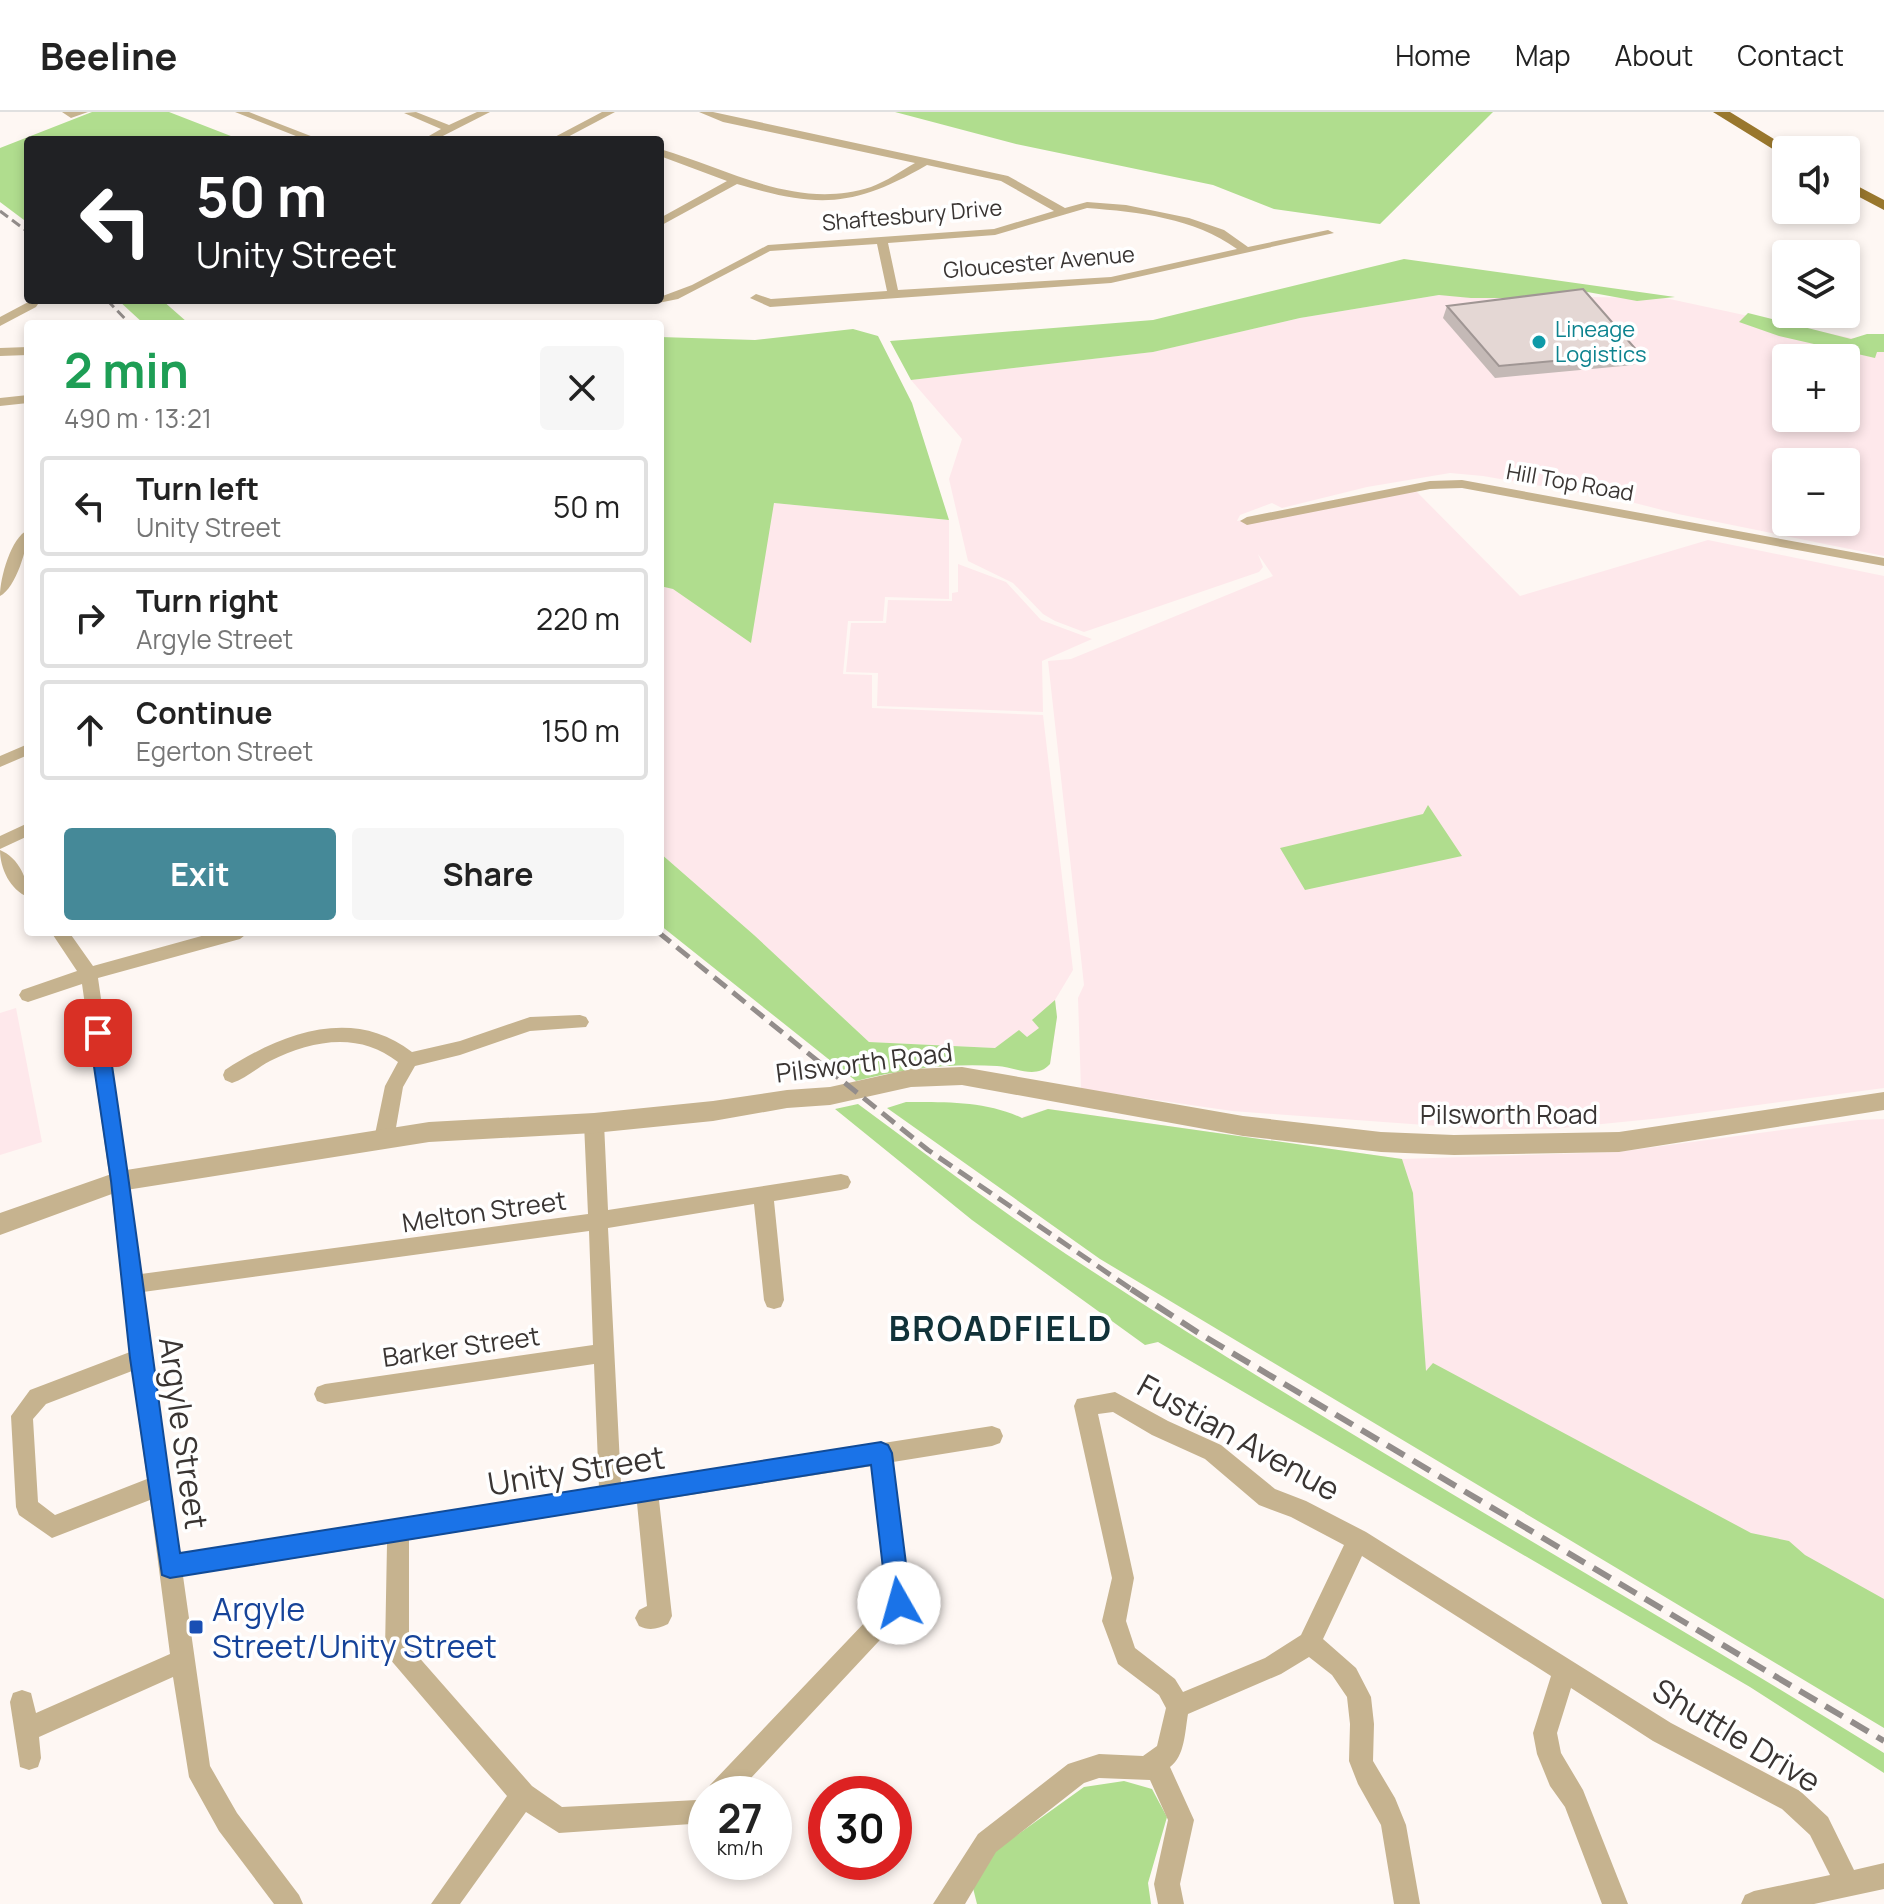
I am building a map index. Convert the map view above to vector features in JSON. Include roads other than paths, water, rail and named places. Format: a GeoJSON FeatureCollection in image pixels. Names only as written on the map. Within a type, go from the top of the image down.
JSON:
{"type":"FeatureCollection","features":[{"type":"Feature","properties":{"kind":"main road"},"geometry":{"type":"LineString","coordinates":[[1720,112],[1772,143]]}},
{"type":"Feature","properties":{"kind":"main road"},"geometry":{"type":"LineString","coordinates":[[1860,192],[1884,206]]}},
{"type":"Feature","properties":{"kind":"street"},"geometry":{"type":"LineString","coordinates":[[67,112],[71,115],[83,112]]}},
{"type":"Feature","properties":{"kind":"street"},"geometry":{"type":"LineString","coordinates":[[435,136],[485,112]]}},
{"type":"Feature","properties":{"kind":"street"},"geometry":{"type":"LineString","coordinates":[[562,136],[610,112]]}},
{"type":"Feature","properties":{"kind":"street"},"geometry":{"type":"LineString","coordinates":[[704,112],[723,119],[1004,178],[1062,211]]}},
{"type":"Feature","properties":{"kind":"street"},"geometry":{"type":"LineString","coordinates":[[248,113],[306,136]]}},
{"type":"Feature","properties":{"kind":"street"},"geometry":{"type":"LineString","coordinates":[[409,113],[450,129]]}},
{"type":"Feature","properties":{"kind":"street"},"geometry":{"type":"LineString","coordinates":[[664,153],[736,180],[798,195],[834,197],[873,190],[924,162]]}},
{"type":"Feature","properties":{"kind":"street"},"geometry":{"type":"LineString","coordinates":[[664,221],[736,180]]}},
{"type":"Feature","properties":{"kind":"street","name":"Shaftesbury Drive"},"geometry":{"type":"LineString","coordinates":[[664,300],[677,297],[739,260],[768,248],[995,232],[1087,205],[1126,208],[1177,219],[1220,232],[1245,250]]}},
{"type":"Feature","properties":{"kind":"street","name":"Gloucester Avenue"},"geometry":{"type":"LineString","coordinates":[[756,298],[770,303],[1111,280],[1328,233]]}},
{"type":"Feature","properties":{"kind":"street"},"geometry":{"type":"LineString","coordinates":[[882,239],[893,294]]}},
{"type":"Feature","properties":{"kind":"street"},"geometry":{"type":"LineString","coordinates":[[0,322],[32,304]]}},
{"type":"Feature","properties":{"kind":"street"},"geometry":{"type":"LineString","coordinates":[[0,352],[24,351]]}},
{"type":"Feature","properties":{"kind":"street"},"geometry":{"type":"LineString","coordinates":[[0,402],[24,399]]}},
{"type":"Feature","properties":{"kind":"street","name":"Hill Top Road"},"geometry":{"type":"LineString","coordinates":[[1247,521],[1430,485],[1462,484],[1884,562]]}},
{"type":"Feature","properties":{"kind":"street"},"geometry":{"type":"LineString","coordinates":[[0,591],[24,542]]}},
{"type":"Feature","properties":{"kind":"street"},"geometry":{"type":"LineString","coordinates":[[0,762],[24,751]]}},
{"type":"Feature","properties":{"kind":"street"},"geometry":{"type":"LineString","coordinates":[[0,843],[24,831]]}},
{"type":"Feature","properties":{"kind":"street"},"geometry":{"type":"LineString","coordinates":[[0,856],[24,886]]}},
{"type":"Feature","properties":{"kind":"street"},"geometry":{"type":"LineString","coordinates":[[63,936],[89,974]]}},
{"type":"Feature","properties":{"kind":"street"},"geometry":{"type":"LineString","coordinates":[[28,995],[89,974],[226,936]]}},
{"type":"Feature","properties":{"kind":"street","name":"Argyle Street"},"geometry":{"type":"LineString","coordinates":[[89,974],[120,1181],[196,1758],[211,1798],[235,1835],[290,1904]]}},
{"type":"Feature","properties":{"kind":"street"},"geometry":{"type":"LineString","coordinates":[[384,1139],[394,1086],[409,1060],[460,1048],[530,1024],[580,1022]]}},
{"type":"Feature","properties":{"kind":"street"},"geometry":{"type":"LineString","coordinates":[[232,1075],[255,1059],[284,1046],[329,1036],[355,1036],[381,1041],[409,1060]]}},
{"type":"Feature","properties":{"kind":"street","name":"Pilsworth Road"},"geometry":{"type":"LineString","coordinates":[[0,1224],[120,1181],[429,1132],[594,1123],[830,1096],[911,1078],[962,1076],[1243,1126],[1381,1142],[1454,1145],[1619,1142],[1884,1101]]}},
{"type":"Feature","properties":{"kind":"street"},"geometry":{"type":"LineString","coordinates":[[594,1123],[610,1497]]}},
{"type":"Feature","properties":{"kind":"street","name":"Melton Street"},"geometry":{"type":"LineString","coordinates":[[132,1284],[599,1221],[841,1182]]}},
{"type":"Feature","properties":{"kind":"street"},"geometry":{"type":"LineString","coordinates":[[763,1194],[774,1300]]}},
{"type":"Feature","properties":{"kind":"street","name":"Barker Street"},"geometry":{"type":"LineString","coordinates":[[325,1394],[604,1353]]}},
{"type":"Feature","properties":{"kind":"street"},"geometry":{"type":"LineString","coordinates":[[141,1358],[38,1397],[22,1416],[27,1507],[52,1527],[159,1485]]}},
{"type":"Feature","properties":{"kind":"street","name":"Fustian Avenue"},"geometry":{"type":"LineString","coordinates":[[1178,1706],[1167,1687],[1126,1656],[1114,1621],[1123,1578],[1085,1406],[1115,1402],[1160,1428],[1213,1452],[1267,1497],[1358,1540]]}},
{"type":"Feature","properties":{"kind":"street","name":"Unity Street"},"geometry":{"type":"LineString","coordinates":[[170,1567],[992,1436]]}},
{"type":"Feature","properties":{"kind":"street"},"geometry":{"type":"LineString","coordinates":[[736,1776],[899,1603],[881,1453]]}},
{"type":"Feature","properties":{"kind":"street"},"geometry":{"type":"LineString","coordinates":[[647,1491],[660,1616],[647,1618]]}},
{"type":"Feature","properties":{"kind":"street"},"geometry":{"type":"LineString","coordinates":[[398,1532],[397,1650],[523,1795],[559,1820],[688,1813]]}},
{"type":"Feature","properties":{"kind":"street"},"geometry":{"type":"LineString","coordinates":[[951,1903],[987,1843],[1077,1773],[1099,1766],[1147,1769],[1156,1764],[1168,1753],[1178,1706],[1273,1666],[1309,1643],[1358,1540]]}},
{"type":"Feature","properties":{"kind":"street","name":"Shuttle Drive"},"geometry":{"type":"LineString","coordinates":[[1358,1540],[1662,1732],[1791,1800],[1819,1826],[1847,1883]]}},
{"type":"Feature","properties":{"kind":"street"},"geometry":{"type":"LineString","coordinates":[[1309,1643],[1338,1662],[1353,1679],[1362,1705],[1359,1756],[1365,1776],[1390,1815],[1407,1904]]}},
{"type":"Feature","properties":{"kind":"street"},"geometry":{"type":"LineString","coordinates":[[26,1730],[182,1661]]}},
{"type":"Feature","properties":{"kind":"street"},"geometry":{"type":"LineString","coordinates":[[1565,1669],[1545,1733],[1559,1777],[1574,1799],[1615,1904]]}},
{"type":"Feature","properties":{"kind":"street"},"geometry":{"type":"LineString","coordinates":[[22,1702],[29,1758]]}},
{"type":"Feature","properties":{"kind":"street"},"geometry":{"type":"LineString","coordinates":[[1156,1764],[1181,1820],[1167,1884],[1171,1904]]}},
{"type":"Feature","properties":{"kind":"street"},"geometry":{"type":"LineString","coordinates":[[444,1904],[523,1795]]}},
{"type":"Feature","properties":{"kind":"street"},"geometry":{"type":"LineString","coordinates":[[1754,1904],[1884,1876]]}},
{"type":"Feature","properties":{"kind":"railway"},"geometry":{"type":"LineString","coordinates":[[0,211],[24,229]]}},
{"type":"Feature","properties":{"kind":"railway"},"geometry":{"type":"LineString","coordinates":[[111,304],[126,320]]}},
{"type":"Feature","properties":{"kind":"railway"},"geometry":{"type":"LineString","coordinates":[[663,936],[928,1150],[1133,1290]]}},
{"type":"Feature","properties":{"kind":"railway"},"geometry":{"type":"LineString","coordinates":[[1133,1290],[1197,1332],[1884,1741]]}},
{"type":"Feature","properties":{"kind":"place","name":"Lineage Logistics"},"geometry":{"type":"Point","coordinates":[1539,342]}},
{"type":"Feature","properties":{"kind":"place","name":"Argyle Street/Unity Street"},"geometry":{"type":"Point","coordinates":[196,1627]}},
{"type":"Feature","properties":{"kind":"district","name":"BROADFIELD"},"geometry":{"type":"Point","coordinates":[1001,1328]}}]}
